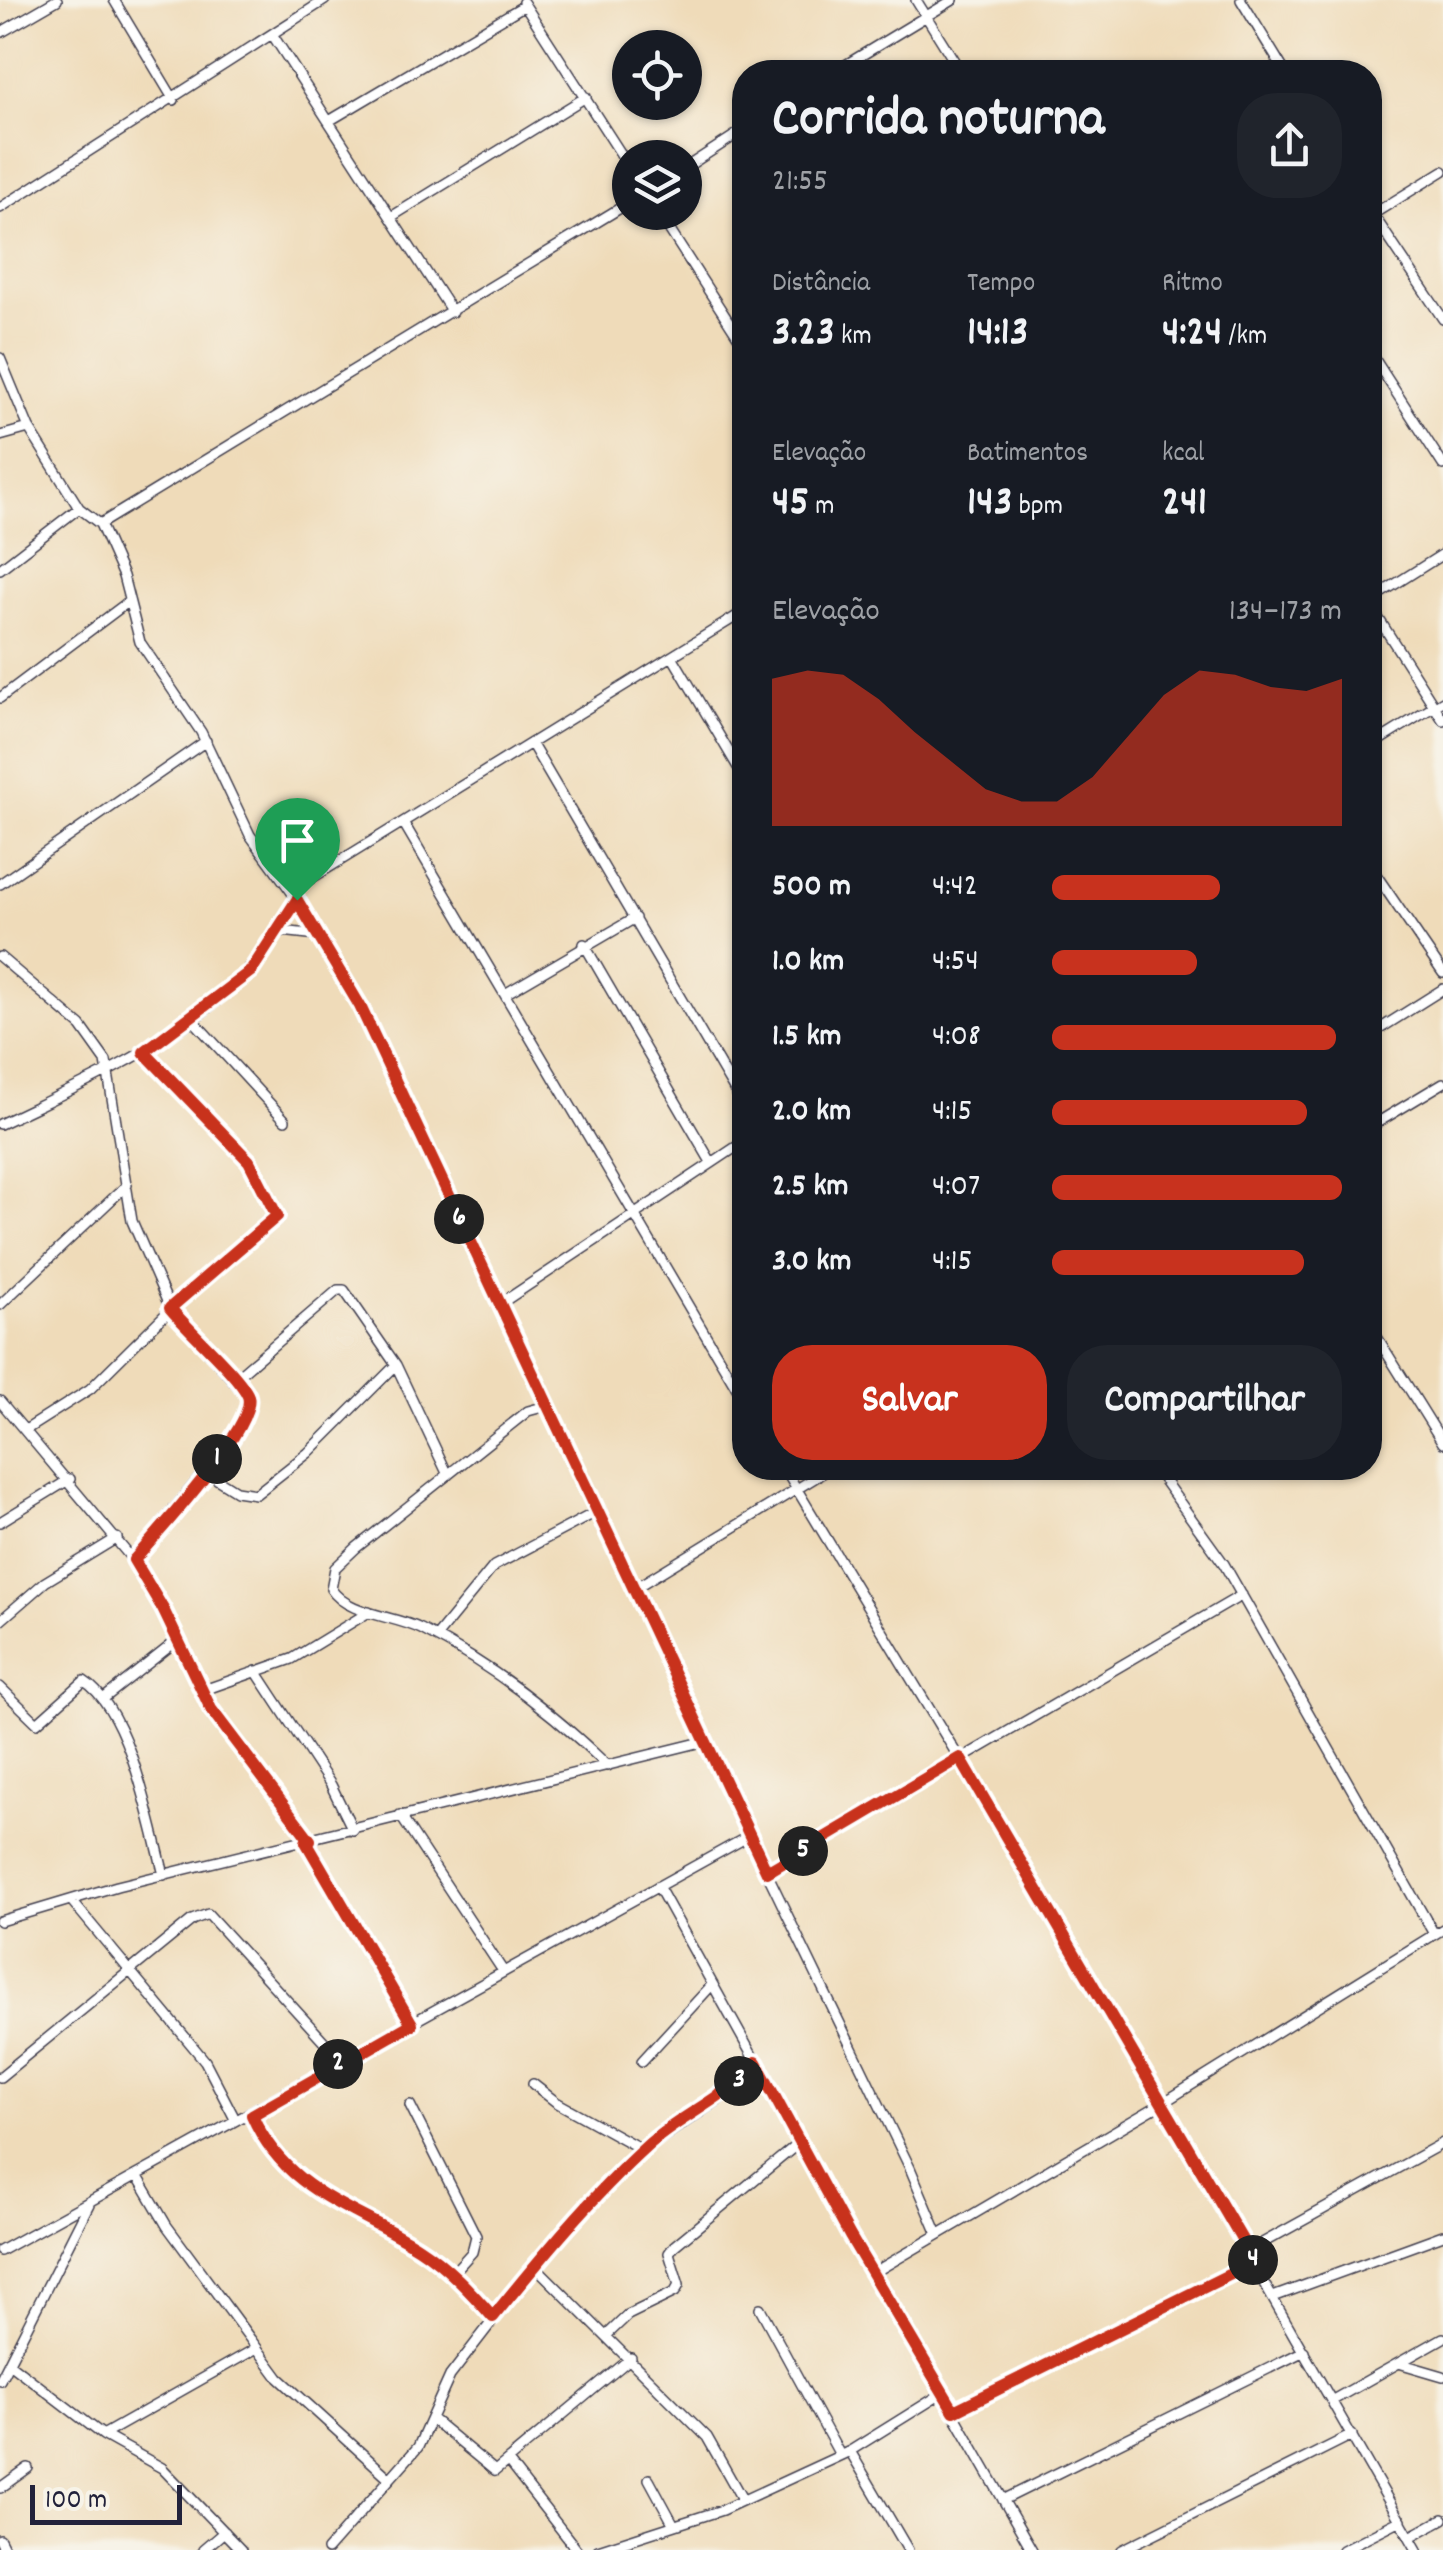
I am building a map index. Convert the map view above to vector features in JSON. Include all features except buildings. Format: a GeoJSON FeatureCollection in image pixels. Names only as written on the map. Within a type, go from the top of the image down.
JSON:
{"type":"FeatureCollection","features":[{"type":"Feature","properties":{"kind":"street"},"geometry":{"type":"LineString","coordinates":[[0,34],[56,0]]}},
{"type":"Feature","properties":{"kind":"street"},"geometry":{"type":"LineString","coordinates":[[114,0],[174,100]]}},
{"type":"Feature","properties":{"kind":"street"},"geometry":{"type":"LineString","coordinates":[[0,208],[325,0]]}},
{"type":"Feature","properties":{"kind":"street"},"geometry":{"type":"LineString","coordinates":[[916,0],[953,60]]}},
{"type":"Feature","properties":{"kind":"street"},"geometry":{"type":"LineString","coordinates":[[854,60],[954,0]]}},
{"type":"Feature","properties":{"kind":"street"},"geometry":{"type":"LineString","coordinates":[[1241,0],[1278,60]]}},
{"type":"Feature","properties":{"kind":"street"},"geometry":{"type":"LineString","coordinates":[[329,121],[524,2],[613,140]]}},
{"type":"Feature","properties":{"kind":"street"},"geometry":{"type":"LineString","coordinates":[[272,34],[452,312]]}},
{"type":"Feature","properties":{"kind":"street"},"geometry":{"type":"LineString","coordinates":[[391,217],[586,97]]}},
{"type":"Feature","properties":{"kind":"street"},"geometry":{"type":"LineString","coordinates":[[702,157],[732,137]]}},
{"type":"Feature","properties":{"kind":"street"},"geometry":{"type":"LineString","coordinates":[[1382,208],[1443,172]]}},
{"type":"Feature","properties":{"kind":"street"},"geometry":{"type":"LineString","coordinates":[[100,524],[612,213]]}},
{"type":"Feature","properties":{"kind":"street"},"geometry":{"type":"LineString","coordinates":[[670,230],[732,327]]}},
{"type":"Feature","properties":{"kind":"street"},"geometry":{"type":"LineString","coordinates":[[1382,230],[1443,320]]}},
{"type":"Feature","properties":{"kind":"street"},"geometry":{"type":"LineString","coordinates":[[0,358],[29,428],[79,508],[100,524],[140,642],[206,741],[238,814],[294,896],[360,1006],[937,2232]]}},
{"type":"Feature","properties":{"kind":"street"},"geometry":{"type":"LineString","coordinates":[[1382,371],[1443,465]]}},
{"type":"Feature","properties":{"kind":"street"},"geometry":{"type":"LineString","coordinates":[[0,436],[29,428]]}},
{"type":"Feature","properties":{"kind":"street"},"geometry":{"type":"LineString","coordinates":[[0,569],[79,508]]}},
{"type":"Feature","properties":{"kind":"street"},"geometry":{"type":"LineString","coordinates":[[1382,594],[1443,554]]}},
{"type":"Feature","properties":{"kind":"street"},"geometry":{"type":"LineString","coordinates":[[0,698],[128,602]]}},
{"type":"Feature","properties":{"kind":"street"},"geometry":{"type":"LineString","coordinates":[[0,1124],[109,1075],[192,1019],[251,971],[281,931],[294,896],[403,822],[732,619]]}},
{"type":"Feature","properties":{"kind":"street"},"geometry":{"type":"LineString","coordinates":[[1382,620],[1439,704],[1443,720]]}},
{"type":"Feature","properties":{"kind":"street"},"geometry":{"type":"LineString","coordinates":[[672,656],[732,756]]}},
{"type":"Feature","properties":{"kind":"street"},"geometry":{"type":"LineString","coordinates":[[1382,739],[1439,704]]}},
{"type":"Feature","properties":{"kind":"street"},"geometry":{"type":"LineString","coordinates":[[0,884],[206,741]]}},
{"type":"Feature","properties":{"kind":"street"},"geometry":{"type":"LineString","coordinates":[[530,744],[732,1086]]}},
{"type":"Feature","properties":{"kind":"street"},"geometry":{"type":"LineString","coordinates":[[403,822],[732,1380]]}},
{"type":"Feature","properties":{"kind":"street"},"geometry":{"type":"LineString","coordinates":[[1382,884],[1443,973]]}},
{"type":"Feature","properties":{"kind":"street"},"geometry":{"type":"LineString","coordinates":[[505,994],[584,944],[635,918]]}},
{"type":"Feature","properties":{"kind":"street"},"geometry":{"type":"LineString","coordinates":[[281,931],[318,935]]}},
{"type":"Feature","properties":{"kind":"street"},"geometry":{"type":"LineString","coordinates":[[584,944],[711,1162]]}},
{"type":"Feature","properties":{"kind":"street"},"geometry":{"type":"LineString","coordinates":[[0,957],[81,1026],[106,1061],[132,1221],[170,1308],[248,1397],[244,1422],[134,1560]]}},
{"type":"Feature","properties":{"kind":"street"},"geometry":{"type":"LineString","coordinates":[[1382,1027],[1443,989]]}},
{"type":"Feature","properties":{"kind":"street"},"geometry":{"type":"LineString","coordinates":[[192,1019],[286,1120]]}},
{"type":"Feature","properties":{"kind":"street"},"geometry":{"type":"LineString","coordinates":[[28,1428],[90,1389],[170,1308],[277,1216],[249,1161],[144,1052]]}},
{"type":"Feature","properties":{"kind":"street"},"geometry":{"type":"LineString","coordinates":[[1382,1120],[1443,1083]]}},
{"type":"Feature","properties":{"kind":"street"},"geometry":{"type":"LineString","coordinates":[[500,1304],[732,1149]]}},
{"type":"Feature","properties":{"kind":"street"},"geometry":{"type":"LineString","coordinates":[[0,1306],[128,1185]]}},
{"type":"Feature","properties":{"kind":"street"},"geometry":{"type":"LineString","coordinates":[[234,1379],[341,1289],[396,1366],[448,1475]]}},
{"type":"Feature","properties":{"kind":"street"},"geometry":{"type":"LineString","coordinates":[[1382,1345],[1443,1442]]}},
{"type":"Feature","properties":{"kind":"street"},"geometry":{"type":"LineString","coordinates":[[207,1472],[236,1490],[256,1494],[308,1453],[396,1366]]}},
{"type":"Feature","properties":{"kind":"street"},"geometry":{"type":"LineString","coordinates":[[0,1400],[70,1478],[134,1560],[178,1638],[201,1691],[308,1841],[412,2024]]}},
{"type":"Feature","properties":{"kind":"street"},"geometry":{"type":"LineString","coordinates":[[550,1405],[528,1410],[416,1496],[335,1568],[330,1579],[337,1598],[404,1620],[534,1698],[608,1766]]}},
{"type":"Feature","properties":{"kind":"street"},"geometry":{"type":"LineString","coordinates":[[0,1522],[70,1478]]}},
{"type":"Feature","properties":{"kind":"street"},"geometry":{"type":"LineString","coordinates":[[792,1480],[960,1758],[1248,2250],[1417,2550]]}},
{"type":"Feature","properties":{"kind":"street"},"geometry":{"type":"LineString","coordinates":[[635,1588],[809,1480]]}},
{"type":"Feature","properties":{"kind":"street"},"geometry":{"type":"LineString","coordinates":[[873,2273],[1161,2104],[1440,1931],[1242,1595],[1163,1480]]}},
{"type":"Feature","properties":{"kind":"street"},"geometry":{"type":"LineString","coordinates":[[436,1637],[494,1566],[600,1510]]}},
{"type":"Feature","properties":{"kind":"street"},"geometry":{"type":"LineString","coordinates":[[0,1621],[45,1582],[118,1538]]}},
{"type":"Feature","properties":{"kind":"street"},"geometry":{"type":"LineString","coordinates":[[767,1872],[1242,1595]]}},
{"type":"Feature","properties":{"kind":"street"},"geometry":{"type":"LineString","coordinates":[[201,1691],[323,1643],[370,1611]]}},
{"type":"Feature","properties":{"kind":"street"},"geometry":{"type":"LineString","coordinates":[[104,1699],[178,1638]]}},
{"type":"Feature","properties":{"kind":"street"},"geometry":{"type":"LineString","coordinates":[[256,1671],[330,1785],[353,1830]]}},
{"type":"Feature","properties":{"kind":"street"},"geometry":{"type":"LineString","coordinates":[[0,1687],[38,1722],[84,1681],[104,1699],[134,1772],[164,1875]]}},
{"type":"Feature","properties":{"kind":"street"},"geometry":{"type":"LineString","coordinates":[[0,1921],[164,1875],[706,1741]]}},
{"type":"Feature","properties":{"kind":"street"},"geometry":{"type":"LineString","coordinates":[[400,1815],[503,1971]]}},
{"type":"Feature","properties":{"kind":"street"},"geometry":{"type":"LineString","coordinates":[[0,2251],[235,2119],[252,2115],[342,2061],[749,1836]]}},
{"type":"Feature","properties":{"kind":"street"},"geometry":{"type":"LineString","coordinates":[[658,1886],[1032,2550]]}},
{"type":"Feature","properties":{"kind":"street"},"geometry":{"type":"LineString","coordinates":[[71,1900],[205,2061],[235,2119]]}},
{"type":"Feature","properties":{"kind":"street"},"geometry":{"type":"LineString","coordinates":[[0,2077],[128,1970],[192,1920],[208,1914],[342,2061]]}},
{"type":"Feature","properties":{"kind":"street"},"geometry":{"type":"LineString","coordinates":[[642,2061],[711,1986]]}},
{"type":"Feature","properties":{"kind":"street"},"geometry":{"type":"LineString","coordinates":[[328,2550],[418,2447],[450,2376],[534,2266],[643,2150],[718,2100],[756,2062]]}},
{"type":"Feature","properties":{"kind":"street"},"geometry":{"type":"LineString","coordinates":[[534,2084],[556,2102],[643,2150]]}},
{"type":"Feature","properties":{"kind":"street"},"geometry":{"type":"LineString","coordinates":[[410,2105],[476,2236],[472,2252],[452,2274]]}},
{"type":"Feature","properties":{"kind":"street"},"geometry":{"type":"LineString","coordinates":[[252,2115],[316,2195],[402,2237],[452,2274],[493,2317]]}},
{"type":"Feature","properties":{"kind":"street"},"geometry":{"type":"LineString","coordinates":[[607,2335],[642,2306],[675,2292],[679,2285],[669,2254],[674,2246],[800,2142]]}},
{"type":"Feature","properties":{"kind":"street"},"geometry":{"type":"LineString","coordinates":[[1248,2250],[1443,2143]]}},
{"type":"Feature","properties":{"kind":"street"},"geometry":{"type":"LineString","coordinates":[[137,2175],[256,2349],[298,2398],[389,2478]]}},
{"type":"Feature","properties":{"kind":"street"},"geometry":{"type":"LineString","coordinates":[[0,2380],[90,2202]]}},
{"type":"Feature","properties":{"kind":"street"},"geometry":{"type":"LineString","coordinates":[[1273,2297],[1443,2235]]}},
{"type":"Feature","properties":{"kind":"street"},"geometry":{"type":"LineString","coordinates":[[954,2411],[1255,2262]]}},
{"type":"Feature","properties":{"kind":"street"},"geometry":{"type":"LineString","coordinates":[[534,2266],[707,2437],[742,2499]]}},
{"type":"Feature","properties":{"kind":"street"},"geometry":{"type":"LineString","coordinates":[[760,2308],[845,2453],[908,2550]]}},
{"type":"Feature","properties":{"kind":"street"},"geometry":{"type":"LineString","coordinates":[[1334,2400],[1443,2338]]}},
{"type":"Feature","properties":{"kind":"street"},"geometry":{"type":"LineString","coordinates":[[103,2435],[256,2349]]}},
{"type":"Feature","properties":{"kind":"street"},"geometry":{"type":"LineString","coordinates":[[1004,2500],[1304,2351]]}},
{"type":"Feature","properties":{"kind":"street"},"geometry":{"type":"LineString","coordinates":[[432,2419],[495,2471],[510,2463],[631,2358]]}},
{"type":"Feature","properties":{"kind":"street"},"geometry":{"type":"LineString","coordinates":[[9,2363],[103,2435],[162,2468],[241,2550]]}},
{"type":"Feature","properties":{"kind":"street"},"geometry":{"type":"LineString","coordinates":[[1402,2364],[1443,2376]]}},
{"type":"Feature","properties":{"kind":"street"},"geometry":{"type":"LineString","coordinates":[[598,2550],[742,2499],[845,2453],[943,2393]]}},
{"type":"Feature","properties":{"kind":"street"},"geometry":{"type":"LineString","coordinates":[[1122,2550],[1352,2435]]}},
{"type":"Feature","properties":{"kind":"street"},"geometry":{"type":"LineString","coordinates":[[510,2463],[578,2550]]}},
{"type":"Feature","properties":{"kind":"street"},"geometry":{"type":"LineString","coordinates":[[0,2488],[28,2468]]}},
{"type":"Feature","properties":{"kind":"street"},"geometry":{"type":"LineString","coordinates":[[649,2480],[674,2525]]}},
{"type":"Feature","properties":{"kind":"street"},"geometry":{"type":"LineString","coordinates":[[1342,2550],[1401,2520]]}},
{"type":"Feature","properties":{"kind":"street"},"geometry":{"type":"LineString","coordinates":[[1410,2537],[1443,2520]]}},
{"type":"Feature","properties":{"kind":"street"},"geometry":{"type":"LineString","coordinates":[[203,2550],[224,2532]]}},
{"type":"Feature","properties":{"kind":"street"},"geometry":{"type":"LineString","coordinates":[[0,2540],[5,2550]]}},
{"type":"Feature","properties":{"kind":"route"},"geometry":{"type":"LineString","coordinates":[[297,900],[360,1006],[767,1872],[960,1758],[1255,2262],[954,2411],[850,2236],[756,2062],[718,2100],[643,2150],[549,2248],[493,2317],[424,2251],[316,2195],[261,2130],[252,2115],[412,2024],[306,1842],[310,1840],[211,1709],[178,1638],[134,1560],[207,1472],[244,1422],[248,1406],[248,1397],[234,1379],[170,1308],[277,1216],[249,1161],[144,1052],[251,971],[281,931],[297,900]]}}]}
